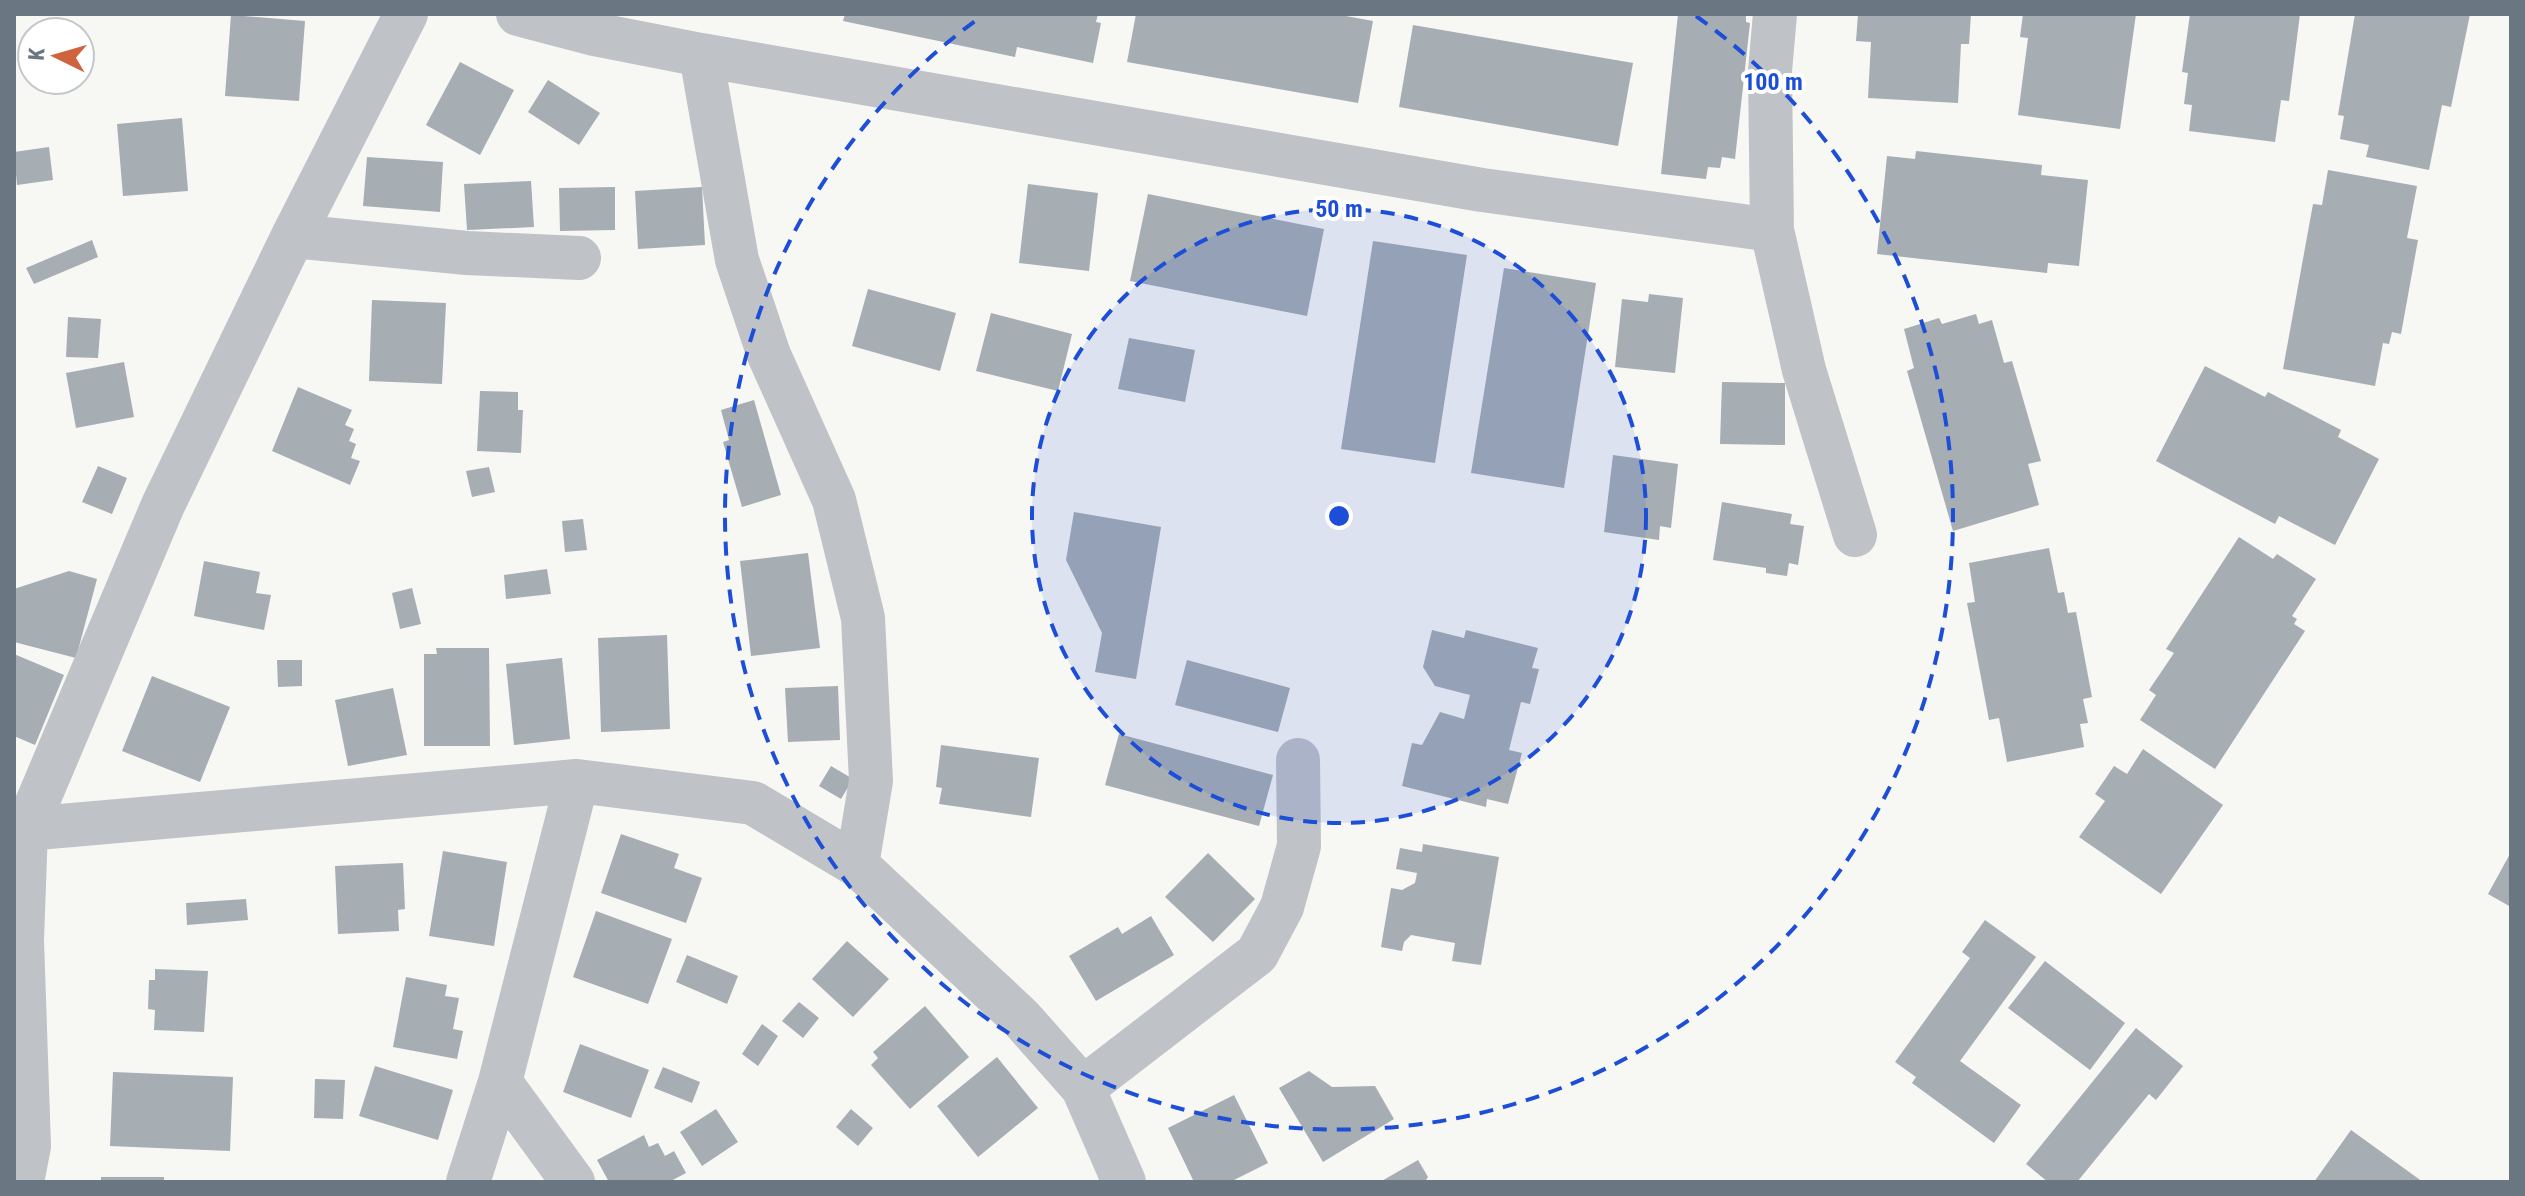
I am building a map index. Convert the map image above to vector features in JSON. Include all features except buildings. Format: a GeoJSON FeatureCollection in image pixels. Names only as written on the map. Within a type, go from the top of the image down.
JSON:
{"type":"FeatureCollection","features":[{"type":"Feature","properties":{"kind":"street"},"geometry":{"type":"LineString","coordinates":[[22,1182],[29,1146],[18,932],[26,829],[163,505],[293,236],[406,14]]}},
{"type":"Feature","properties":{"kind":"street"},"geometry":{"type":"LineString","coordinates":[[518,14],[594,34],[701,55],[1482,190],[1772,230]]}},
{"type":"Feature","properties":{"kind":"street"},"geometry":{"type":"LineString","coordinates":[[1775,14],[1770,71],[1772,230],[1804,370],[1855,535]]}},
{"type":"Feature","properties":{"kind":"street"},"geometry":{"type":"LineString","coordinates":[[701,55],[737,260],[769,355],[834,500],[863,618],[871,781],[857,865]]}},
{"type":"Feature","properties":{"kind":"street"},"geometry":{"type":"LineString","coordinates":[[293,236],[467,253],[579,258]]}},
{"type":"Feature","properties":{"kind":"street"},"geometry":{"type":"LineString","coordinates":[[1083,1088],[1257,954],[1282,907],[1299,846],[1298,760]]}},
{"type":"Feature","properties":{"kind":"street"},"geometry":{"type":"LineString","coordinates":[[26,829],[577,781],[753,803],[857,865],[1021,1018],[1083,1088],[1124,1182]]}},
{"type":"Feature","properties":{"kind":"street"},"geometry":{"type":"LineString","coordinates":[[468,1182],[500,1082],[577,781]]}},
{"type":"Feature","properties":{"kind":"street"},"geometry":{"type":"LineString","coordinates":[[500,1082],[573,1182]]}}]}
